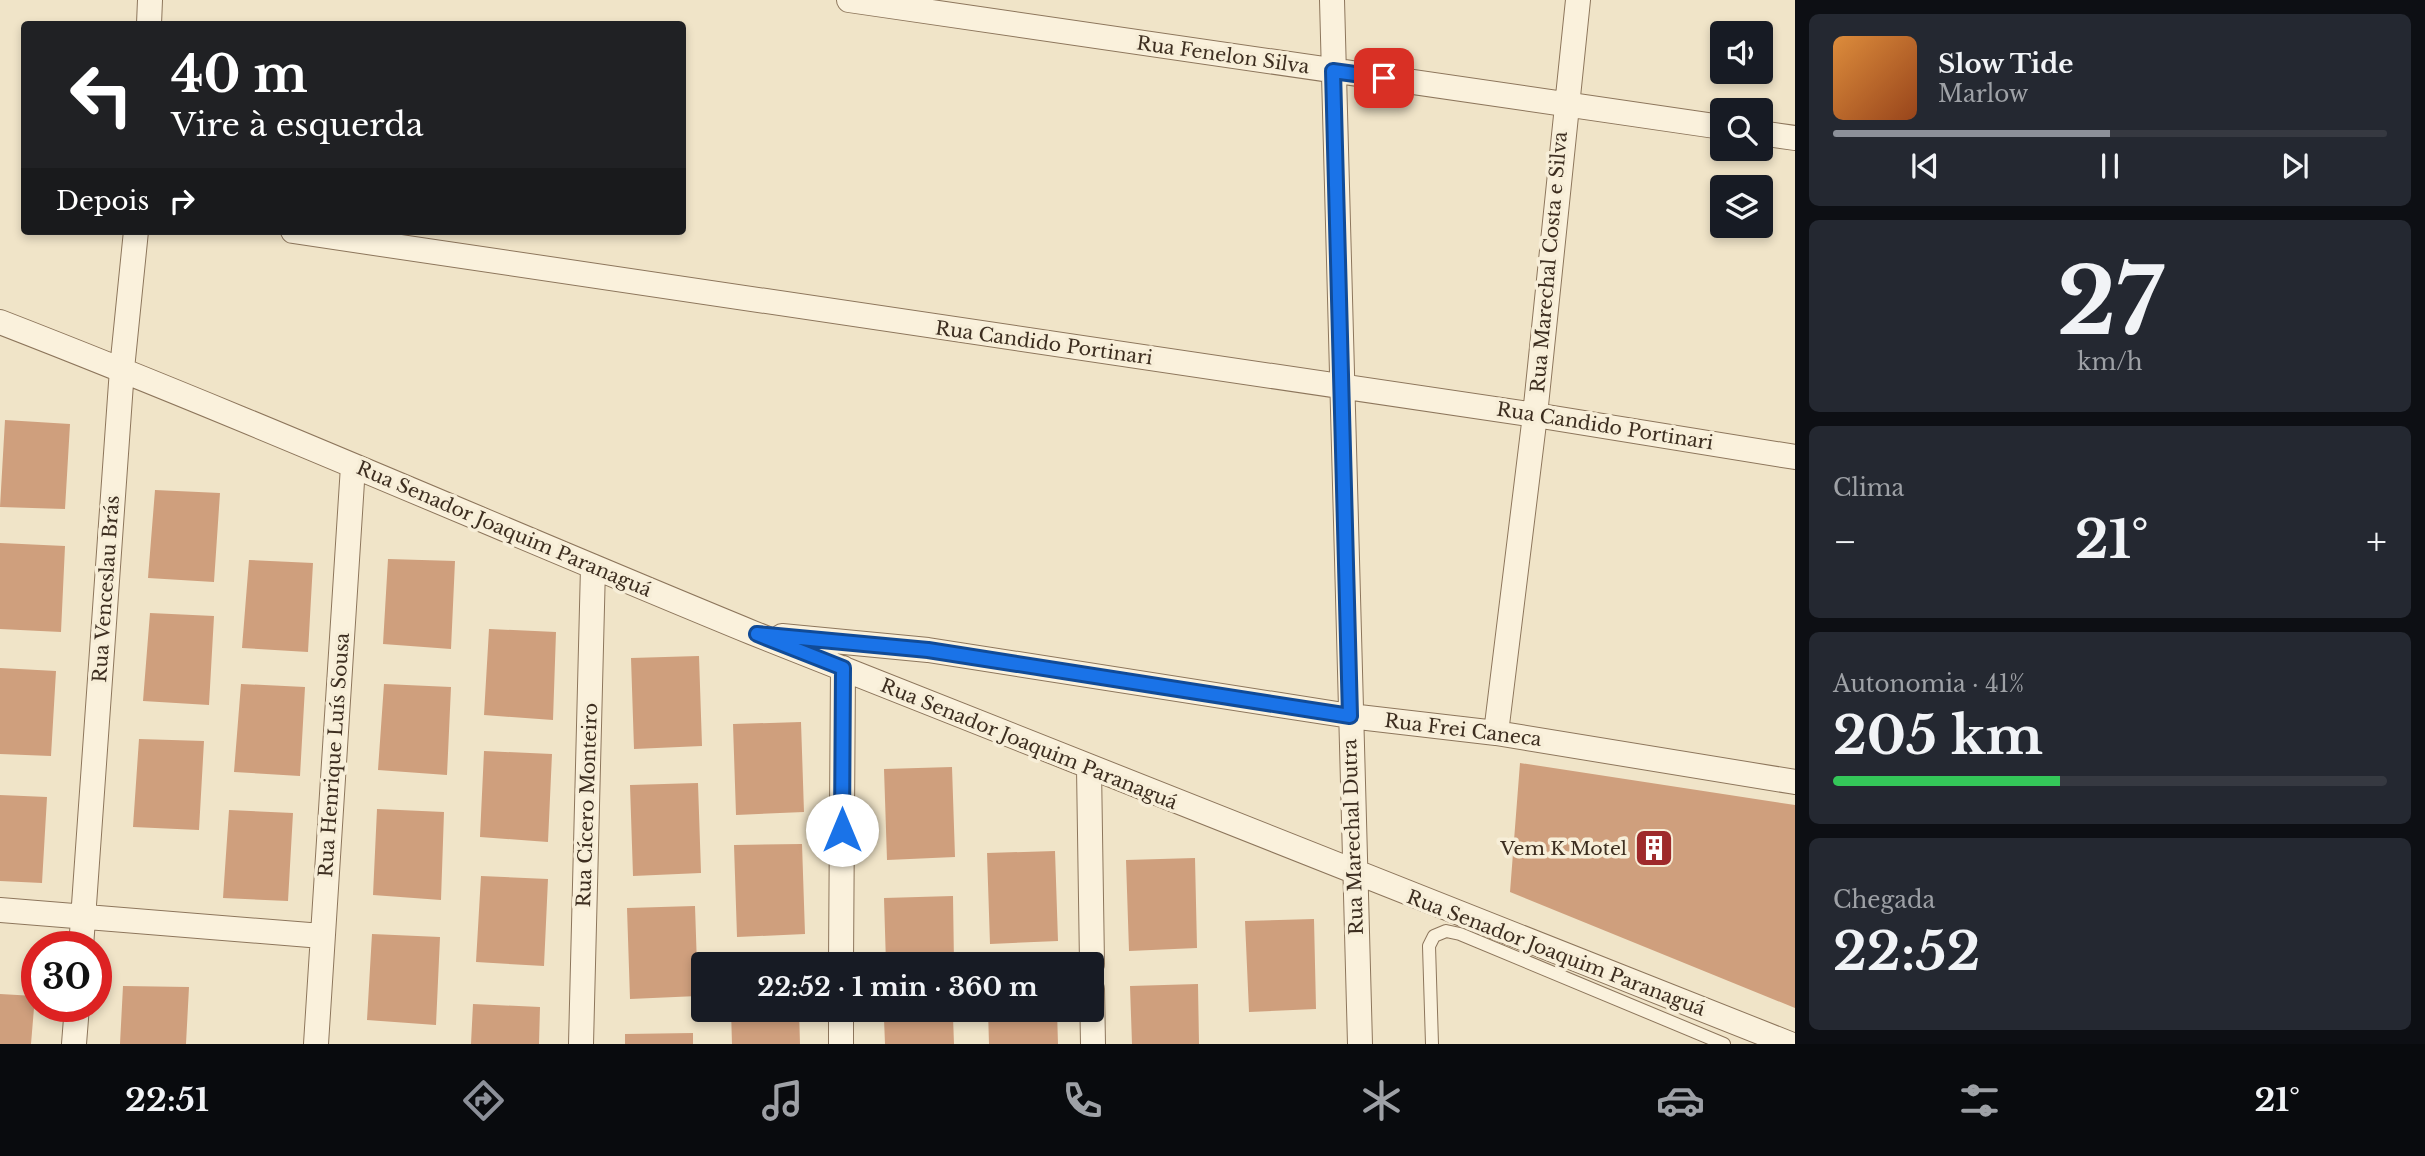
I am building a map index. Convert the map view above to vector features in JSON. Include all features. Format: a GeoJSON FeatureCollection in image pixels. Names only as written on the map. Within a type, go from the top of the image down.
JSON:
{"type":"FeatureCollection","features":[{"type":"Feature","properties":{"kind":"street"},"geometry":{"type":"LineString","coordinates":[[149,21],[150,0]]}},
{"type":"Feature","properties":{"kind":"street","name":"Rua Fenelon Silva"},"geometry":{"type":"LineString","coordinates":[[849,0],[1710,125]]}},
{"type":"Feature","properties":{"kind":"street","name":"Rua Marechal Dutra"},"geometry":{"type":"LineString","coordinates":[[1332,0],[1340,386],[1360,1044]]}},
{"type":"Feature","properties":{"kind":"street","name":"Rua Marechal Costa e Silva"},"geometry":{"type":"LineString","coordinates":[[1496,733],[1535,415],[1564,103],[1578,0]]}},
{"type":"Feature","properties":{"kind":"street"},"geometry":{"type":"LineString","coordinates":[[1773,135],[1795,138]]}},
{"type":"Feature","properties":{"kind":"street","name":"Rua Venceslau Brás"},"geometry":{"type":"LineString","coordinates":[[82,931],[122,369],[136,235]]}},
{"type":"Feature","properties":{"kind":"street","name":"Rua Candido Portinari"},"geometry":{"type":"LineString","coordinates":[[320,235],[1535,415],[1795,457]]}},
{"type":"Feature","properties":{"kind":"street","name":"Rua Senador Joaquim Paranaguá"},"geometry":{"type":"LineString","coordinates":[[0,322],[122,369],[593,567],[1089,768],[1790,1044]]}},
{"type":"Feature","properties":{"kind":"street","name":"Rua Henrique Luís Sousa"},"geometry":{"type":"LineString","coordinates":[[316,1044],[353,466]]}},
{"type":"Feature","properties":{"kind":"street","name":"Rua Cícero Monteiro"},"geometry":{"type":"LineString","coordinates":[[580,1044],[593,567]]}},
{"type":"Feature","properties":{"kind":"street","name":"Rua Frei Caneca"},"geometry":{"type":"LineString","coordinates":[[757,634],[928,650],[1350,716],[1496,733],[1795,782]]}},
{"type":"Feature","properties":{"kind":"street"},"geometry":{"type":"LineString","coordinates":[[841,952],[843,668]]}},
{"type":"Feature","properties":{"kind":"street"},"geometry":{"type":"LineString","coordinates":[[1089,768],[1092,952]]}},
{"type":"Feature","properties":{"kind":"street"},"geometry":{"type":"LineString","coordinates":[[0,910],[323,936]]}},
{"type":"Feature","properties":{"kind":"street"},"geometry":{"type":"LineString","coordinates":[[75,1044],[76,1022]]}},
{"type":"Feature","properties":{"kind":"street"},"geometry":{"type":"LineString","coordinates":[[841,1022],[841,1044]]}},
{"type":"Feature","properties":{"kind":"street"},"geometry":{"type":"LineString","coordinates":[[1093,1022],[1093,1044]]}},
{"type":"Feature","properties":{"kind":"lane"},"geometry":{"type":"LineString","coordinates":[[1432,1044],[1429,946],[1434,936],[1446,931],[1460,934],[1724,1044]]}},
{"type":"Feature","properties":{"kind":"building"},"geometry":{"type":"Polygon","coordinates":[[[5,420],[70,424],[65,509],[0,507],[5,420]]]}},
{"type":"Feature","properties":{"kind":"building"},"geometry":{"type":"Polygon","coordinates":[[[155,490],[220,493],[214,582],[148,578],[155,490]]]}},
{"type":"Feature","properties":{"kind":"building"},"geometry":{"type":"Polygon","coordinates":[[[0,543],[65,546],[61,632],[0,629],[0,543]]]}},
{"type":"Feature","properties":{"kind":"building"},"geometry":{"type":"Polygon","coordinates":[[[388,559],[455,561],[451,649],[383,644],[388,559]]]}},
{"type":"Feature","properties":{"kind":"building"},"geometry":{"type":"Polygon","coordinates":[[[249,560],[313,563],[308,652],[242,648],[249,560]]]}},
{"type":"Feature","properties":{"kind":"building"},"geometry":{"type":"Polygon","coordinates":[[[150,613],[214,616],[209,705],[143,701],[150,613]]]}},
{"type":"Feature","properties":{"kind":"building"},"geometry":{"type":"Polygon","coordinates":[[[489,629],[556,632],[553,720],[484,715],[489,629]]]}},
{"type":"Feature","properties":{"kind":"building"},"geometry":{"type":"Polygon","coordinates":[[[699,656],[702,746],[634,749],[631,658],[699,656]]]}},
{"type":"Feature","properties":{"kind":"building"},"geometry":{"type":"Polygon","coordinates":[[[0,668],[56,671],[51,756],[0,754],[0,668]]]}},
{"type":"Feature","properties":{"kind":"building"},"geometry":{"type":"Polygon","coordinates":[[[241,684],[305,687],[300,776],[234,772],[241,684]]]}},
{"type":"Feature","properties":{"kind":"building"},"geometry":{"type":"Polygon","coordinates":[[[384,684],[451,687],[447,775],[378,770],[384,684]]]}},
{"type":"Feature","properties":{"kind":"building"},"geometry":{"type":"Polygon","coordinates":[[[801,722],[804,812],[736,815],[733,724],[801,722]]]}},
{"type":"Feature","properties":{"kind":"building"},"geometry":{"type":"Polygon","coordinates":[[[139,739],[204,741],[199,830],[133,827],[139,739]]]}},
{"type":"Feature","properties":{"kind":"building"},"geometry":{"type":"Polygon","coordinates":[[[484,751],[552,754],[548,842],[480,837],[484,751]]]}},
{"type":"Feature","properties":{"kind":"building","name":"Vem K Motel"},"geometry":{"type":"Polygon","coordinates":[[[1520,763],[1795,805],[1795,1008],[1510,892],[1520,763]]]}},
{"type":"Feature","properties":{"kind":"building"},"geometry":{"type":"Polygon","coordinates":[[[952,767],[955,857],[887,860],[884,769],[952,767]]]}},
{"type":"Feature","properties":{"kind":"building"},"geometry":{"type":"Polygon","coordinates":[[[698,783],[701,873],[633,876],[630,785],[698,783]]]}},
{"type":"Feature","properties":{"kind":"building"},"geometry":{"type":"Polygon","coordinates":[[[0,795],[47,797],[42,883],[0,881],[0,795]]]}},
{"type":"Feature","properties":{"kind":"building"},"geometry":{"type":"Polygon","coordinates":[[[377,809],[444,812],[441,900],[373,895],[377,809]]]}},
{"type":"Feature","properties":{"kind":"building"},"geometry":{"type":"Polygon","coordinates":[[[229,810],[293,813],[288,901],[223,898],[229,810]]]}},
{"type":"Feature","properties":{"kind":"building"},"geometry":{"type":"Polygon","coordinates":[[[802,844],[805,934],[737,937],[734,845],[802,844]]]}},
{"type":"Feature","properties":{"kind":"building"},"geometry":{"type":"Polygon","coordinates":[[[1055,851],[1058,941],[990,944],[987,853],[1055,851]]]}},
{"type":"Feature","properties":{"kind":"building"},"geometry":{"type":"Polygon","coordinates":[[[1195,858],[1197,948],[1129,951],[1126,860],[1195,858]]]}},
{"type":"Feature","properties":{"kind":"building"},"geometry":{"type":"Polygon","coordinates":[[[481,876],[548,879],[544,966],[476,962],[481,876]]]}},
{"type":"Feature","properties":{"kind":"building"},"geometry":{"type":"Polygon","coordinates":[[[953,896],[954,952],[886,952],[884,898],[953,896]]]}},
{"type":"Feature","properties":{"kind":"building"},"geometry":{"type":"Polygon","coordinates":[[[695,906],[697,952],[691,952],[691,996],[630,999],[627,908],[695,906]]]}},
{"type":"Feature","properties":{"kind":"building"},"geometry":{"type":"Polygon","coordinates":[[[1314,919],[1316,1009],[1249,1012],[1245,921],[1314,919]]]}},
{"type":"Feature","properties":{"kind":"building"},"geometry":{"type":"Polygon","coordinates":[[[372,934],[440,937],[436,1025],[367,1020],[372,934]]]}},
{"type":"Feature","properties":{"kind":"building"},"geometry":{"type":"Polygon","coordinates":[[[1198,984],[1199,1044],[1132,1044],[1130,986],[1198,984]]]}},
{"type":"Feature","properties":{"kind":"building"},"geometry":{"type":"Polygon","coordinates":[[[123,986],[189,987],[186,1044],[120,1044],[123,986]]]}},
{"type":"Feature","properties":{"kind":"building"},"geometry":{"type":"Polygon","coordinates":[[[0,994],[21,995],[21,1022],[33,1022],[31,1044],[0,1044],[0,994]]]}},
{"type":"Feature","properties":{"kind":"building"},"geometry":{"type":"Polygon","coordinates":[[[473,1004],[540,1007],[539,1044],[471,1044],[473,1004]]]}},
{"type":"Feature","properties":{"kind":"building"},"geometry":{"type":"Polygon","coordinates":[[[731,1022],[799,1022],[800,1044],[732,1044],[731,1022]]]}},
{"type":"Feature","properties":{"kind":"building"},"geometry":{"type":"Polygon","coordinates":[[[884,1022],[953,1022],[954,1044],[885,1044],[884,1022]]]}},
{"type":"Feature","properties":{"kind":"building"},"geometry":{"type":"Polygon","coordinates":[[[988,1022],[1057,1022],[1058,1044],[989,1044],[988,1022]]]}},
{"type":"Feature","properties":{"kind":"building"},"geometry":{"type":"Polygon","coordinates":[[[693,1033],[693,1044],[625,1044],[625,1034],[693,1033]]]}},
{"type":"Feature","properties":{"kind":"place","name":"Vem K Motel"},"geometry":{"type":"Point","coordinates":[1654,848]}},
{"type":"Feature","properties":{"kind":"route"},"geometry":{"type":"LineString","coordinates":[[842,830],[843,668],[757,634],[866,642],[928,650],[1350,716],[1333,71],[1384,78]]}}]}
